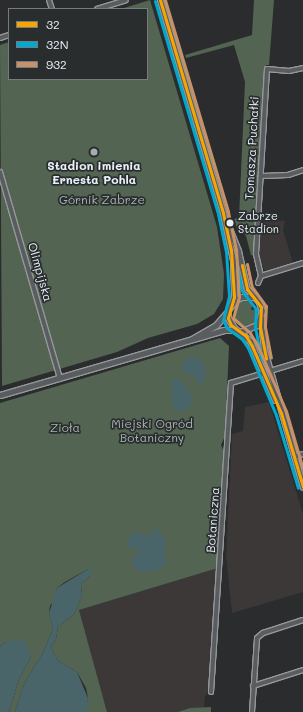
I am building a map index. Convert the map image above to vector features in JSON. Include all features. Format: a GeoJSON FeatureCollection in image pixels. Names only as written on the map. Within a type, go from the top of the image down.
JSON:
{"type":"FeatureCollection","features":[{"type":"Feature","properties":{"kind":"street"},"geometry":{"type":"LineString","coordinates":[[100,8],[126,0]]}},
{"type":"Feature","properties":{"kind":"street"},"geometry":{"type":"LineString","coordinates":[[160,0],[223,213],[233,260],[234,295],[230,308],[229,321],[250,341],[281,413]]}},
{"type":"Feature","properties":{"kind":"street","name":"Tomasza Puchałki"},"geometry":{"type":"LineString","coordinates":[[260,276],[256,254],[262,176],[267,69],[289,71],[303,68]]}},
{"type":"Feature","properties":{"kind":"street"},"geometry":{"type":"LineString","coordinates":[[262,176],[288,175],[303,170]]}},
{"type":"Feature","properties":{"kind":"street","name":"Olimpijska"},"geometry":{"type":"LineString","coordinates":[[0,172],[60,378]]}},
{"type":"Feature","properties":{"kind":"street"},"geometry":{"type":"LineString","coordinates":[[223,213],[238,251],[247,289],[261,307],[262,341],[303,487]]}},
{"type":"Feature","properties":{"kind":"street"},"geometry":{"type":"LineString","coordinates":[[258,283],[260,276],[303,263]]}},
{"type":"Feature","properties":{"kind":"street"},"geometry":{"type":"LineString","coordinates":[[190,340],[216,325],[230,308],[242,297],[254,297]]}},
{"type":"Feature","properties":{"kind":"street"},"geometry":{"type":"LineString","coordinates":[[0,395],[227,329],[238,331],[255,327],[261,317]]}},
{"type":"Feature","properties":{"kind":"street"},"geometry":{"type":"LineString","coordinates":[[270,371],[303,361]]}},
{"type":"Feature","properties":{"kind":"street","name":"Botaniczna"},"geometry":{"type":"LineString","coordinates":[[211,692],[232,383],[263,373]]}},
{"type":"Feature","properties":{"kind":"street"},"geometry":{"type":"LineString","coordinates":[[294,457],[303,454]]}},
{"type":"Feature","properties":{"kind":"street"},"geometry":{"type":"LineString","coordinates":[[252,712],[256,642],[259,636],[303,620]]}},
{"type":"Feature","properties":{"kind":"street"},"geometry":{"type":"LineString","coordinates":[[254,686],[303,670]]}},
{"type":"Feature","properties":{"kind":"shaded area"},"geometry":{"type":"Polygon","coordinates":[[[261,219],[285,221],[283,230],[293,263],[265,271],[259,258],[261,219]]]}},
{"type":"Feature","properties":{"kind":"shaded area"},"geometry":{"type":"Polygon","coordinates":[[[269,402],[303,514],[303,592],[232,613],[226,556],[232,434],[243,431],[245,407],[269,402]]]}},
{"type":"Feature","properties":{"kind":"shaded area"},"geometry":{"type":"Polygon","coordinates":[[[218,568],[210,690],[205,696],[204,707],[178,712],[107,712],[79,610],[218,568]]]}},
{"type":"Feature","properties":{"kind":"green space","name":"Górnik Zabrze"},"geometry":{"type":"Polygon","coordinates":[[[150,0],[217,227],[224,274],[223,299],[214,314],[197,324],[148,338],[117,352],[2,386],[0,45],[8,42],[8,80],[148,80],[148,8],[124,8],[150,0]]]}},
{"type":"Feature","properties":{"kind":"green space"},"geometry":{"type":"Polygon","coordinates":[[[254,0],[274,0],[269,65],[266,65],[255,256],[251,255],[244,233],[239,234],[234,219],[239,218],[245,82],[234,45],[186,58],[185,55],[252,35],[254,0]]]}},
{"type":"Feature","properties":{"kind":"green space"},"geometry":{"type":"Polygon","coordinates":[[[244,300],[253,303],[251,310],[256,309],[255,323],[247,327],[238,324],[234,317],[238,302],[244,300]]]}},
{"type":"Feature","properties":{"kind":"green space","name":"Miejski Ogród Botaniczny"},"geometry":{"type":"Polygon","coordinates":[[[220,338],[229,346],[225,436],[221,445],[224,452],[218,568],[79,610],[107,712],[85,712],[88,698],[86,688],[77,672],[58,661],[51,647],[56,639],[58,627],[74,614],[82,596],[81,584],[90,576],[88,569],[65,582],[57,588],[55,599],[50,606],[49,613],[53,629],[43,653],[25,682],[15,712],[9,712],[19,679],[31,657],[5,642],[0,647],[0,403],[220,338]]]}},
{"type":"Feature","properties":{"kind":"green space"},"geometry":{"type":"Polygon","coordinates":[[[211,707],[211,712],[178,712],[190,708],[211,707]]]}},
{"type":"Feature","properties":{"kind":"water"},"geometry":{"type":"Polygon","coordinates":[[[192,357],[201,360],[205,369],[205,379],[199,386],[196,377],[183,371],[182,366],[186,358],[192,357]]]}},
{"type":"Feature","properties":{"kind":"water"},"geometry":{"type":"Polygon","coordinates":[[[173,379],[178,379],[193,397],[189,408],[184,411],[174,410],[171,384],[173,379]]]}},
{"type":"Feature","properties":{"kind":"water"},"geometry":{"type":"Polygon","coordinates":[[[154,526],[165,539],[166,563],[157,571],[142,572],[136,570],[131,561],[138,552],[137,548],[128,547],[128,542],[133,531],[151,537],[153,535],[154,526]]]}},
{"type":"Feature","properties":{"kind":"water"},"geometry":{"type":"Polygon","coordinates":[[[88,569],[92,569],[90,576],[81,584],[82,596],[74,614],[58,627],[56,639],[51,647],[58,661],[77,672],[88,698],[87,710],[85,712],[15,712],[25,682],[43,653],[53,629],[49,613],[57,588],[88,569]]]}},
{"type":"Feature","properties":{"kind":"water"},"geometry":{"type":"Polygon","coordinates":[[[25,641],[31,657],[19,679],[9,712],[0,712],[0,647],[5,642],[25,641]]]}},
{"type":"Feature","properties":{"kind":"transit line","name":"32"},"geometry":{"type":"LineString","coordinates":[[160,0],[223,213],[231,250],[234,297],[228,318],[231,325],[246,336],[252,346],[281,413],[303,487]]}},
{"type":"Feature","properties":{"kind":"transit line","name":"932"},"geometry":{"type":"LineString","coordinates":[[165,0],[228,212],[236,249],[239,297],[233,318],[250,333],[257,344],[286,411],[303,469]]}},
{"type":"Feature","properties":{"kind":"transit line","name":"32N"},"geometry":{"type":"LineString","coordinates":[[155,1],[218,214],[226,251],[229,296],[223,320],[227,328],[242,339],[248,348],[276,415],[298,488]]}},
{"type":"Feature","properties":{"kind":"transit line","name":"932"},"geometry":{"type":"LineString","coordinates":[[247,264],[252,287],[266,306],[265,327],[271,357]]}},
{"type":"Feature","properties":{"kind":"transit line","name":"32"},"geometry":{"type":"LineString","coordinates":[[242,265],[247,289],[261,307],[260,327],[266,358]]}},
{"type":"Feature","properties":{"kind":"transit line","name":"32N"},"geometry":{"type":"LineString","coordinates":[[237,266],[242,291],[256,309],[255,327],[261,359]]}},
{"type":"Feature","properties":{"kind":"place","name":"Stadion imienia Ernesta Pohla"},"geometry":{"type":"Point","coordinates":[94,152]}},
{"type":"Feature","properties":{"kind":"place","name":"Zabrze Stadion"},"geometry":{"type":"Point","coordinates":[230,223]}},
{"type":"Feature","properties":{"kind":"park label","name":"Zioła"},"geometry":{"type":"Point","coordinates":[65,428]}}]}
